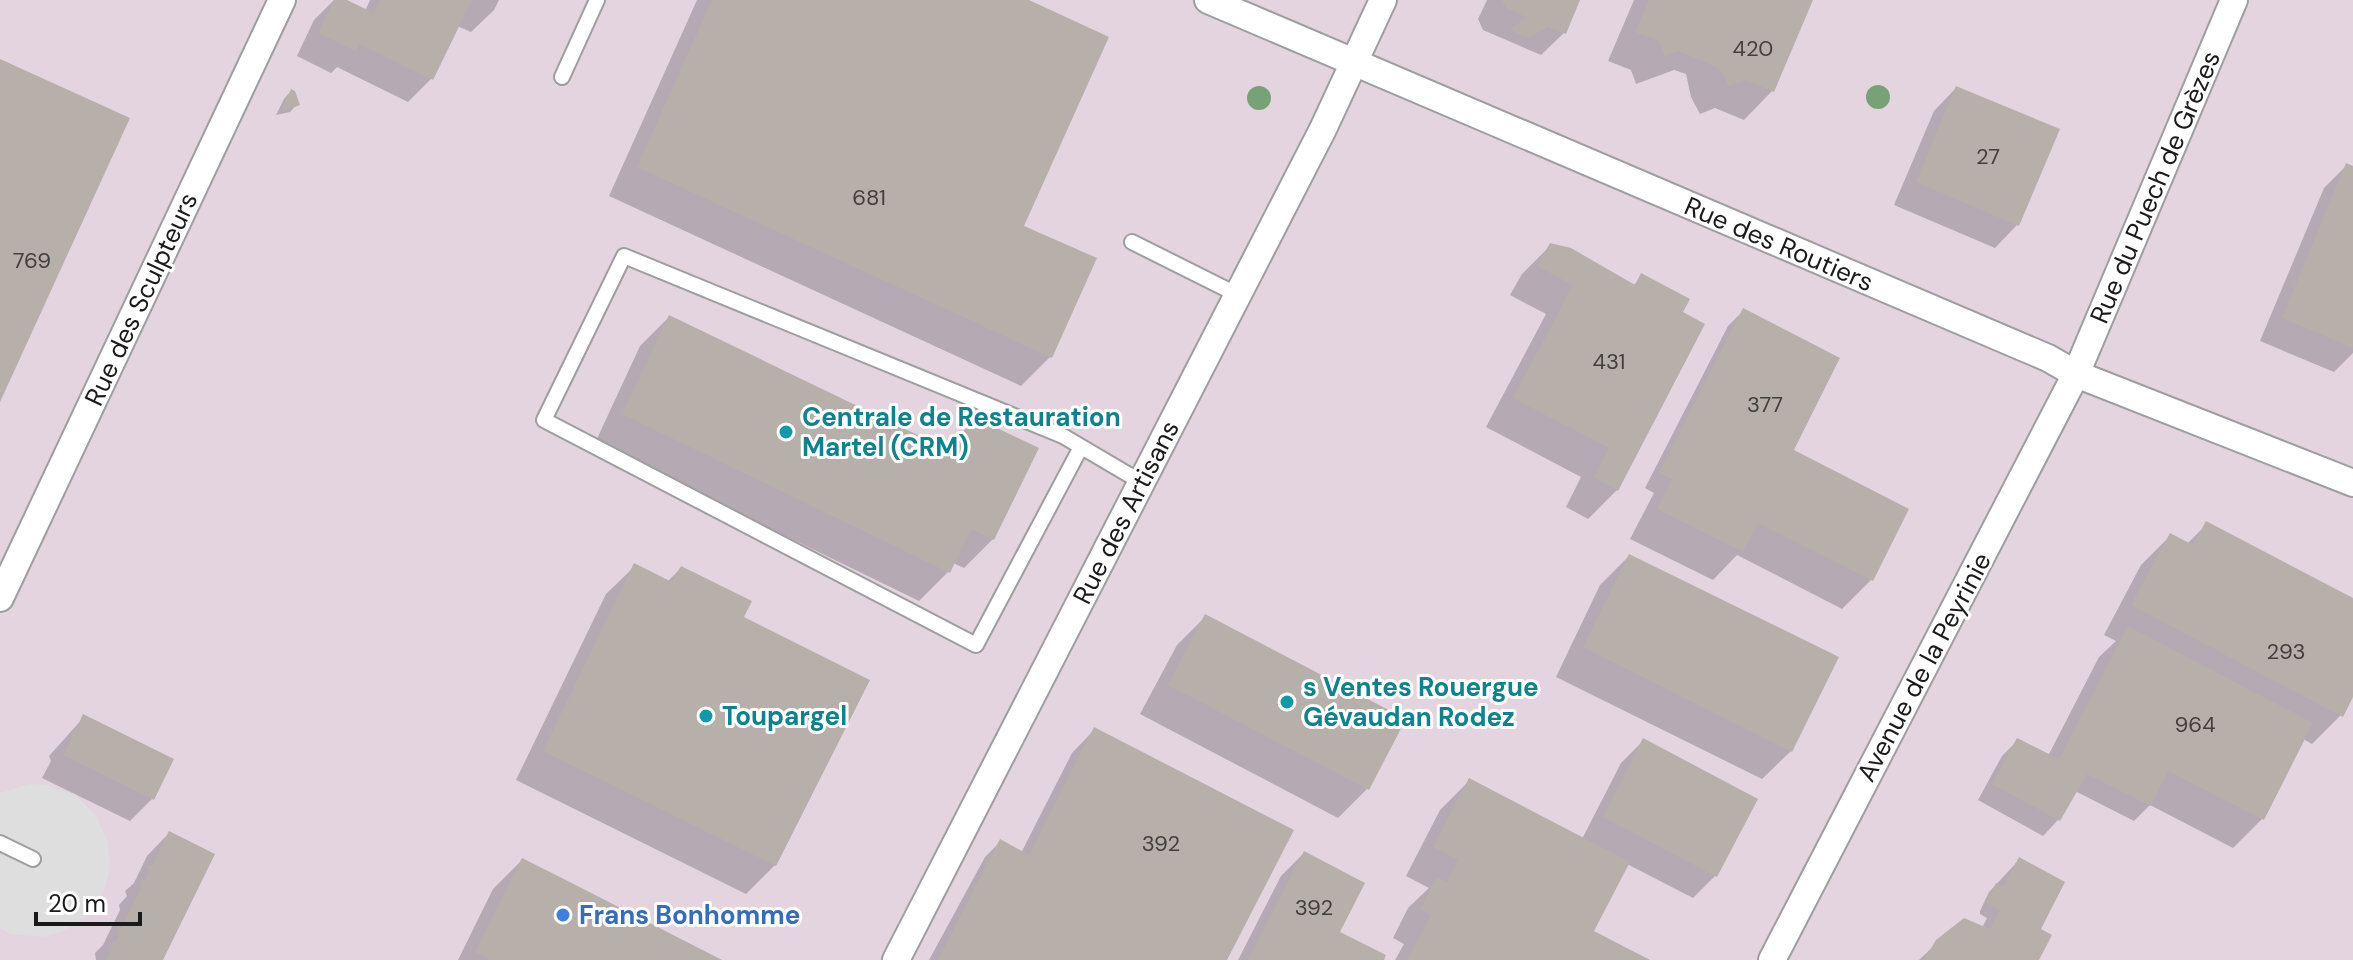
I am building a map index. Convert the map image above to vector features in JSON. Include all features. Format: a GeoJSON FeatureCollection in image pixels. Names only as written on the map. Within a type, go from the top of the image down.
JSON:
{"type":"FeatureCollection","features":[{"type":"Feature","properties":{"kind":"street","name":"Rue des Sculpteurs"},"geometry":{"type":"LineString","coordinates":[[0,598],[282,0]]}},
{"type":"Feature","properties":{"kind":"street","name":"Rue des Routiers"},"geometry":{"type":"LineString","coordinates":[[1208,0],[2034,352],[2076,374],[2353,483]]}},
{"type":"Feature","properties":{"kind":"street","name":"Rue des Artisans"},"geometry":{"type":"LineString","coordinates":[[896,960],[1238,295],[1355,63],[1383,0]]}},
{"type":"Feature","properties":{"kind":"street","name":"Rue du Puech de Grèzes"},"geometry":{"type":"LineString","coordinates":[[2076,374],[2234,0]]}},
{"type":"Feature","properties":{"kind":"street","name":"Avenue de la Peyrinie"},"geometry":{"type":"LineString","coordinates":[[1772,960],[2076,374]]}},
{"type":"Feature","properties":{"kind":"lane"},"geometry":{"type":"LineString","coordinates":[[562,77],[597,0]]}},
{"type":"Feature","properties":{"kind":"lane"},"geometry":{"type":"LineString","coordinates":[[1132,242],[1238,295]]}},
{"type":"Feature","properties":{"kind":"lane"},"geometry":{"type":"LineString","coordinates":[[1081,447],[976,645],[544,420],[624,256],[1063,436],[1141,482]]}},
{"type":"Feature","properties":{"kind":"lane"},"geometry":{"type":"LineString","coordinates":[[0,843],[33,859]]}},
{"type":"Feature","properties":{"kind":"shaded area"},"geometry":{"type":"Polygon","coordinates":[[[0,0],[2353,0],[2353,960],[0,960],[0,0]]]}},
{"type":"Feature","properties":{"kind":"shaded area"},"geometry":{"type":"Polygon","coordinates":[[[29,784],[47,785],[75,795],[95,814],[108,842],[110,870],[103,893],[87,916],[66,930],[44,937],[11,934],[0,928],[0,793],[29,784]]]}},
{"type":"Feature","properties":{"kind":"building"},"geometry":{"type":"Polygon","coordinates":[[[334,0],[347,0],[374,13],[380,0],[472,0],[433,80],[359,44],[356,51],[318,33],[334,0]]]}},
{"type":"Feature","properties":{"kind":"building"},"geometry":{"type":"Polygon","coordinates":[[[712,0],[1029,0],[1109,37],[1024,226],[1097,258],[1052,358],[637,167],[712,0]]]}},
{"type":"Feature","properties":{"kind":"building"},"geometry":{"type":"Polygon","coordinates":[[[1502,0],[1580,0],[1566,34],[1547,27],[1530,38],[1510,30],[1526,17],[1506,8],[1502,0]]]}},
{"type":"Feature","properties":{"kind":"building"},"geometry":{"type":"Polygon","coordinates":[[[1649,0],[1813,0],[1774,92],[1745,80],[1729,86],[1719,68],[1678,51],[1665,57],[1659,41],[1635,32],[1649,0]]]}},
{"type":"Feature","properties":{"kind":"building"},"geometry":{"type":"Polygon","coordinates":[[[0,59],[130,118],[0,402],[0,59]]]}},
{"type":"Feature","properties":{"kind":"building"},"geometry":{"type":"Polygon","coordinates":[[[1956,86],[2060,129],[2019,226],[1916,182],[1956,86]]]}},
{"type":"Feature","properties":{"kind":"building"},"geometry":{"type":"Polygon","coordinates":[[[291,89],[295,91],[300,105],[286,110],[282,108],[291,89]]]}},
{"type":"Feature","properties":{"kind":"building"},"geometry":{"type":"Polygon","coordinates":[[[2346,163],[2353,166],[2353,348],[2282,318],[2346,163]]]}},
{"type":"Feature","properties":{"kind":"building"},"geometry":{"type":"Polygon","coordinates":[[[1550,243],[1571,248],[1635,285],[1641,273],[1690,299],[1683,312],[1705,324],[1618,491],[1594,477],[1609,448],[1513,398],[1573,285],[1537,266],[1550,243]]]}},
{"type":"Feature","properties":{"kind":"building"},"geometry":{"type":"Polygon","coordinates":[[[1743,308],[1840,358],[1794,450],[1909,509],[1873,581],[1758,523],[1743,552],[1657,509],[1672,479],[1659,473],[1743,308]]]}},
{"type":"Feature","properties":{"kind":"building","name":"Centrale de Restauration Martel (CRM)"},"geometry":{"type":"Polygon","coordinates":[[[669,315],[957,454],[974,417],[1039,448],[994,540],[971,529],[950,573],[622,414],[669,315]]]}},
{"type":"Feature","properties":{"kind":"building"},"geometry":{"type":"Polygon","coordinates":[[[2206,521],[2353,598],[2353,697],[2343,717],[2131,605],[2170,533],[2193,545],[2206,521]]]}},
{"type":"Feature","properties":{"kind":"building"},"geometry":{"type":"Polygon","coordinates":[[[1629,554],[1839,657],[1792,752],[1583,647],[1629,554]]]}},
{"type":"Feature","properties":{"kind":"building","name":"Toupargel"},"geometry":{"type":"Polygon","coordinates":[[[634,563],[672,582],[681,566],[752,601],[744,617],[870,680],[776,866],[543,751],[634,563]]]}},
{"type":"Feature","properties":{"kind":"building","name":"s Ventes Rouergue Gévaudan Rodez"},"geometry":{"type":"Polygon","coordinates":[[[1205,614],[1406,719],[1369,790],[1168,685],[1205,614]]]}},
{"type":"Feature","properties":{"kind":"building"},"geometry":{"type":"Polygon","coordinates":[[[2128,626],[2313,723],[2264,820],[2168,771],[2151,806],[2087,774],[2060,821],[1992,784],[2017,738],[2059,759],[2128,626]]]}},
{"type":"Feature","properties":{"kind":"building"},"geometry":{"type":"Polygon","coordinates":[[[83,714],[174,759],[154,800],[63,755],[73,737],[70,732],[76,730],[83,714]]]}},
{"type":"Feature","properties":{"kind":"building"},"geometry":{"type":"Polygon","coordinates":[[[1094,727],[1294,830],[1227,960],[938,960],[1000,839],[1029,855],[1094,727]]]}},
{"type":"Feature","properties":{"kind":"building"},"geometry":{"type":"Polygon","coordinates":[[[1643,738],[1758,799],[1717,877],[1603,817],[1643,738]]]}},
{"type":"Feature","properties":{"kind":"building"},"geometry":{"type":"Polygon","coordinates":[[[1469,778],[1630,862],[1594,931],[1650,960],[1407,960],[1431,915],[1420,909],[1437,877],[1447,882],[1458,860],[1433,847],[1469,778]]]}},
{"type":"Feature","properties":{"kind":"building"},"geometry":{"type":"Polygon","coordinates":[[[169,831],[215,854],[163,960],[106,960],[112,949],[110,943],[116,941],[119,935],[117,929],[122,927],[142,886],[140,881],[146,879],[149,872],[147,866],[153,865],[169,831]]]}},
{"type":"Feature","properties":{"kind":"building"},"geometry":{"type":"Polygon","coordinates":[[[1304,851],[1365,883],[1340,932],[1386,955],[1384,960],[1248,960],[1304,851]]]}},
{"type":"Feature","properties":{"kind":"building"},"geometry":{"type":"Polygon","coordinates":[[[2019,857],[2065,882],[2041,929],[2052,935],[2039,960],[1924,960],[1936,940],[1964,918],[1990,929],[2000,910],[1986,903],[1996,883],[2003,887],[2019,857]]]}},
{"type":"Feature","properties":{"kind":"building","name":"Frans Bonhomme"},"geometry":{"type":"Polygon","coordinates":[[[522,858],[722,960],[491,960],[475,952],[522,858]]]}},
{"type":"Feature","properties":{"kind":"place","name":"Centrale de Restauration Martel (CRM)"},"geometry":{"type":"Point","coordinates":[786,432]}},
{"type":"Feature","properties":{"kind":"place","name":"s Ventes Rouergue Gévaudan Rodez"},"geometry":{"type":"Point","coordinates":[1287,702]}},
{"type":"Feature","properties":{"kind":"place","name":"Toupargel"},"geometry":{"type":"Point","coordinates":[706,716]}},
{"type":"Feature","properties":{"kind":"place","name":"Frans Bonhomme"},"geometry":{"type":"Point","coordinates":[563,915]}}]}
